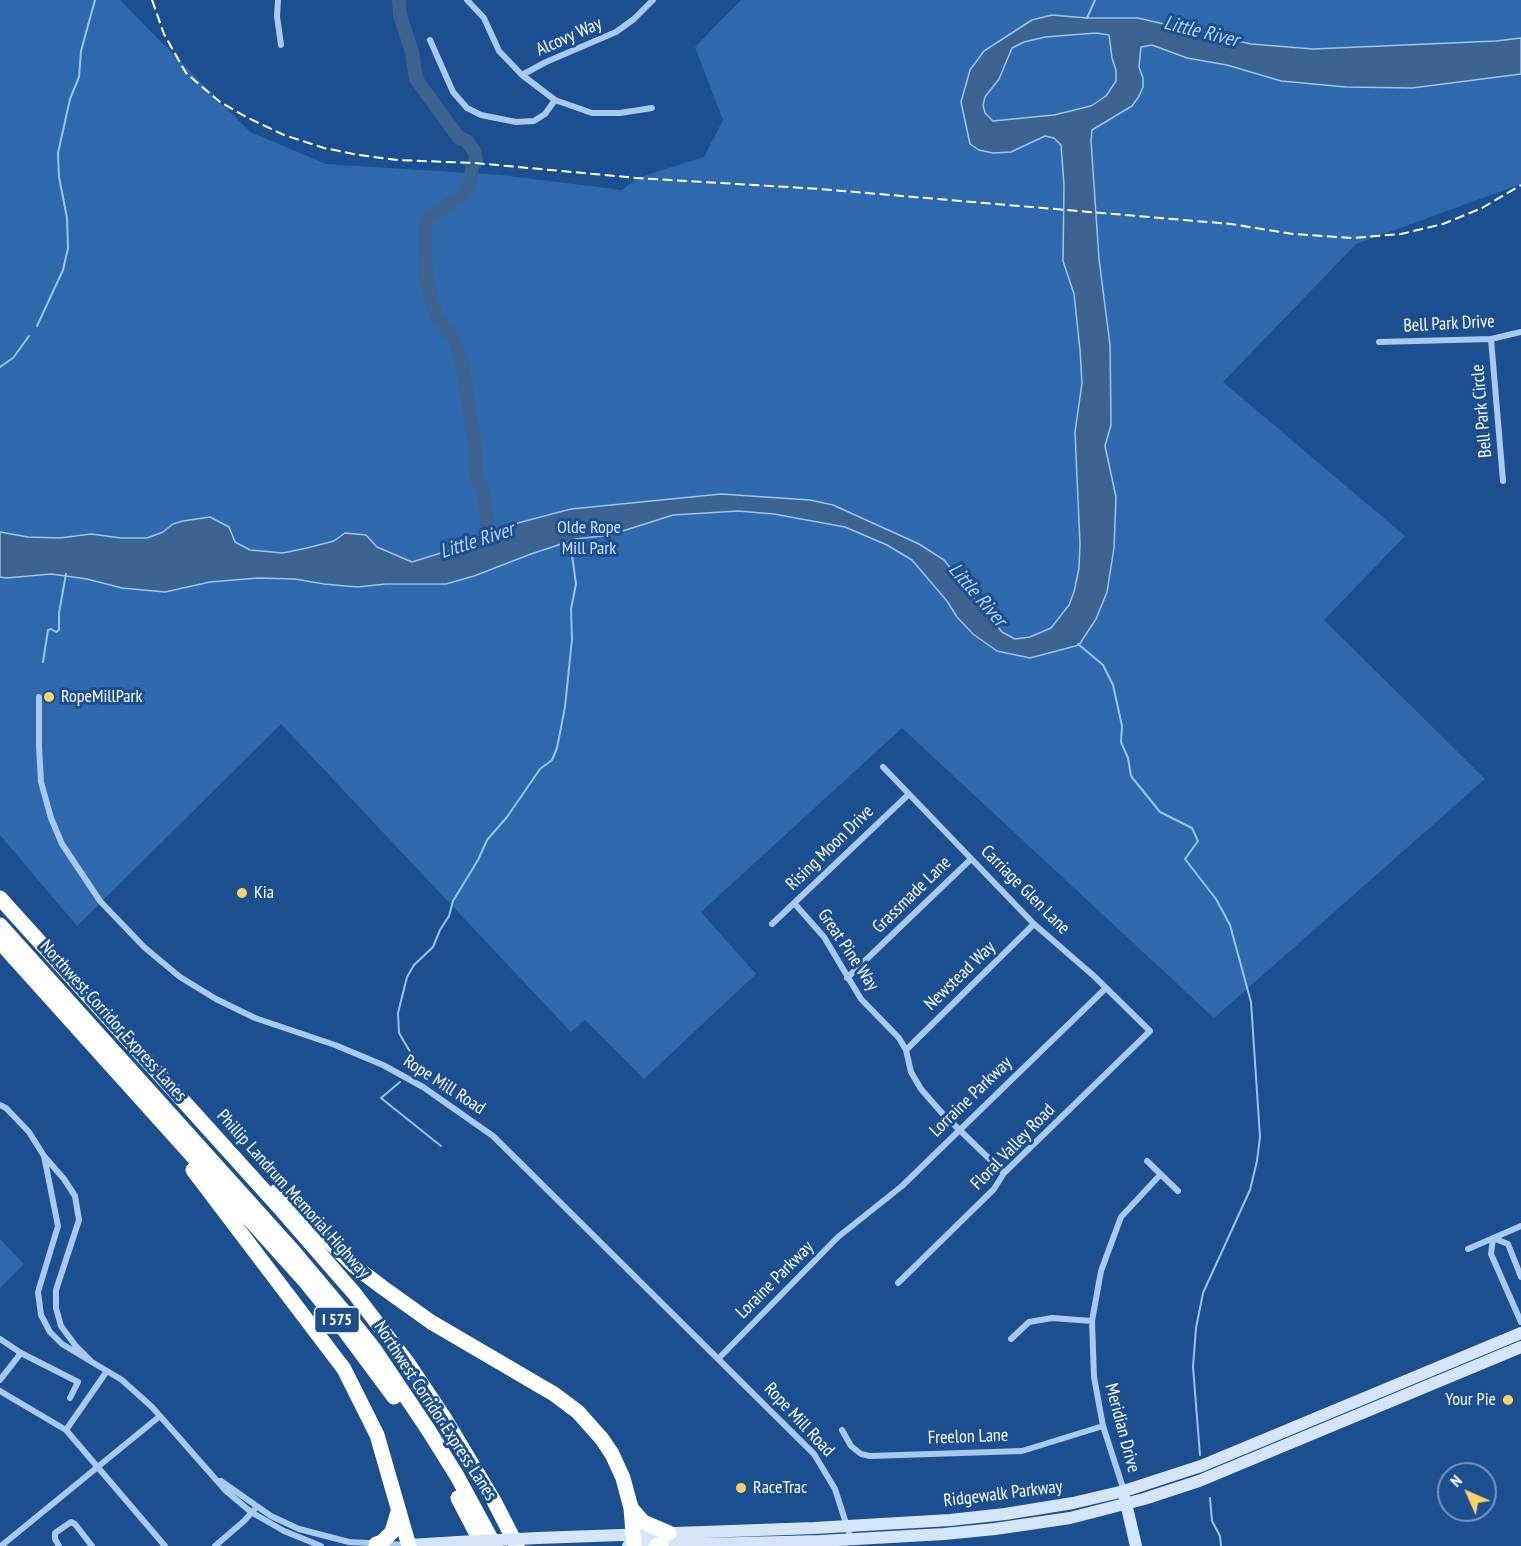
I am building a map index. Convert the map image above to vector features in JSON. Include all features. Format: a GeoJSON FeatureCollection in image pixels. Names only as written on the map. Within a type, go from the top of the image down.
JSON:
{"type":"FeatureCollection","features":[{"type":"Feature","properties":{"kind":"highway","name":"Phillip Landrum Memorial Highway"},"geometry":{"type":"LineString","coordinates":[[0,897],[354,1293],[407,1362],[470,1459],[517,1546]]}},
{"type":"Feature","properties":{"kind":"highway","name":"Northwest Corridor Express Lanes"},"geometry":{"type":"LineString","coordinates":[[0,926],[294,1252],[351,1320],[380,1358],[429,1431],[457,1476],[495,1546]]}},
{"type":"Feature","properties":{"kind":"highway","name":"I 575"},"geometry":{"type":"LineString","coordinates":[[0,942],[304,1281],[346,1332],[413,1424],[457,1496],[483,1546]]}},
{"type":"Feature","properties":{"kind":"highway"},"geometry":{"type":"LineString","coordinates":[[158,1118],[210,1194],[344,1369],[377,1435],[409,1545]]}},
{"type":"Feature","properties":{"kind":"highway"},"geometry":{"type":"LineString","coordinates":[[200,1120],[353,1264],[382,1287],[455,1337],[554,1394],[578,1412],[592,1426],[612,1454],[623,1478],[631,1508],[632,1543]]}},
{"type":"Feature","properties":{"kind":"highway"},"geometry":{"type":"LineString","coordinates":[[631,1508],[662,1541]]}},
{"type":"Feature","properties":{"kind":"highway"},"geometry":{"type":"LineString","coordinates":[[376,1544],[392,1533],[398,1509]]}},
{"type":"Feature","properties":{"kind":"main road","name":"Ridgewalk Parkway"},"geometry":{"type":"LineString","coordinates":[[409,1545],[538,1538],[632,1543],[1005,1514],[1073,1503],[1124,1491],[1228,1455],[1521,1333]]}},
{"type":"Feature","properties":{"kind":"main road","name":"Ridgewalk Parkway"},"geometry":{"type":"LineString","coordinates":[[662,1541],[825,1543],[851,1539],[995,1529],[1070,1518],[1127,1504],[1222,1472],[1521,1347]]}},
{"type":"Feature","properties":{"kind":"main road"},"geometry":{"type":"LineString","coordinates":[[1124,1491],[1137,1546]]}},
{"type":"Feature","properties":{"kind":"street"},"geometry":{"type":"LineString","coordinates":[[278,0],[277,16],[281,45]]}},
{"type":"Feature","properties":{"kind":"street"},"geometry":{"type":"LineString","coordinates":[[467,0],[484,18],[499,51],[522,75],[555,100],[592,113],[652,108]]}},
{"type":"Feature","properties":{"kind":"street","name":"Alcovy Way"},"geometry":{"type":"LineString","coordinates":[[522,75],[546,62],[616,32],[634,19],[653,0]]}},
{"type":"Feature","properties":{"kind":"street"},"geometry":{"type":"LineString","coordinates":[[430,40],[453,92],[467,108],[481,115],[516,122],[534,121],[545,114],[555,100]]}},
{"type":"Feature","properties":{"kind":"street","name":"Bell Park Drive"},"geometry":{"type":"LineString","coordinates":[[1379,342],[1491,339],[1521,332]]}},
{"type":"Feature","properties":{"kind":"street","name":"Bell Park Circle"},"geometry":{"type":"LineString","coordinates":[[1491,339],[1503,481]]}},
{"type":"Feature","properties":{"kind":"street","name":"Rope Mill Road"},"geometry":{"type":"LineString","coordinates":[[39,697],[41,782],[51,818],[62,844],[100,902],[144,946],[180,977],[216,999],[255,1017],[335,1045],[383,1065],[423,1087],[501,1143],[805,1444],[832,1483],[851,1539]]}},
{"type":"Feature","properties":{"kind":"street","name":"Carriage Glen Lane"},"geometry":{"type":"LineString","coordinates":[[883,767],[1034,924],[1150,1031]]}},
{"type":"Feature","properties":{"kind":"street","name":"Rising Moon Drive"},"geometry":{"type":"LineString","coordinates":[[772,924],[909,794]]}},
{"type":"Feature","properties":{"kind":"street","name":"Grassmade Lane"},"geometry":{"type":"LineString","coordinates":[[847,978],[971,859]]}},
{"type":"Feature","properties":{"kind":"street","name":"Great Pine Way"},"geometry":{"type":"LineString","coordinates":[[794,903],[824,937],[861,999],[899,1038],[906,1050],[911,1072],[921,1089],[941,1112],[1004,1173]]}},
{"type":"Feature","properties":{"kind":"street","name":"Newstead Way"},"geometry":{"type":"LineString","coordinates":[[906,1050],[1034,924]]}},
{"type":"Feature","properties":{"kind":"street","name":"Lorraine Parkway"},"geometry":{"type":"LineString","coordinates":[[854,1224],[902,1186],[1106,988]]}},
{"type":"Feature","properties":{"kind":"street","name":"Floral Valley Road"},"geometry":{"type":"LineString","coordinates":[[898,1283],[994,1189],[1004,1173],[1150,1031]]}},
{"type":"Feature","properties":{"kind":"street"},"geometry":{"type":"LineString","coordinates":[[0,1105],[6,1108],[29,1132],[44,1156],[75,1196],[79,1220],[56,1290],[56,1308],[61,1326],[90,1360]]}},
{"type":"Feature","properties":{"kind":"street"},"geometry":{"type":"LineString","coordinates":[[44,1156],[58,1226],[38,1292],[41,1315],[50,1332],[62,1344],[122,1380],[152,1407],[226,1491],[284,1531],[321,1546]]}},
{"type":"Feature","properties":{"kind":"street"},"geometry":{"type":"LineString","coordinates":[[1147,1161],[1178,1191]]}},
{"type":"Feature","properties":{"kind":"street","name":"Meridian Drive"},"geometry":{"type":"LineString","coordinates":[[1124,1491],[1103,1426],[1094,1377],[1092,1321],[1101,1271],[1120,1217],[1160,1175]]}},
{"type":"Feature","properties":{"kind":"street","name":"Loraine Parkway"},"geometry":{"type":"LineString","coordinates":[[719,1358],[854,1224]]}},
{"type":"Feature","properties":{"kind":"street"},"geometry":{"type":"LineString","coordinates":[[1468,1249],[1521,1226]]}},
{"type":"Feature","properties":{"kind":"street"},"geometry":{"type":"LineString","coordinates":[[1493,1238],[1508,1244],[1521,1277]]}},
{"type":"Feature","properties":{"kind":"street"},"geometry":{"type":"LineString","coordinates":[[1493,1238],[1491,1254],[1521,1322]]}},
{"type":"Feature","properties":{"kind":"street"},"geometry":{"type":"LineString","coordinates":[[1011,1339],[1029,1322],[1052,1318],[1092,1321]]}},
{"type":"Feature","properties":{"kind":"street"},"geometry":{"type":"LineString","coordinates":[[0,1339],[21,1353],[78,1382],[70,1398]]}},
{"type":"Feature","properties":{"kind":"street"},"geometry":{"type":"LineString","coordinates":[[0,1380],[21,1353]]}},
{"type":"Feature","properties":{"kind":"street"},"geometry":{"type":"LineString","coordinates":[[66,1430],[107,1371]]}},
{"type":"Feature","properties":{"kind":"street"},"geometry":{"type":"LineString","coordinates":[[0,1391],[66,1430],[165,1546]]}},
{"type":"Feature","properties":{"kind":"street"},"geometry":{"type":"LineString","coordinates":[[1,1546],[160,1416]]}},
{"type":"Feature","properties":{"kind":"street","name":"Freelon Lane"},"geometry":{"type":"LineString","coordinates":[[842,1430],[851,1446],[861,1454],[870,1455],[1022,1451],[1103,1426]]}},
{"type":"Feature","properties":{"kind":"street"},"geometry":{"type":"LineString","coordinates":[[254,1510],[314,1534],[349,1542],[409,1545]]}},
{"type":"Feature","properties":{"kind":"street"},"geometry":{"type":"LineString","coordinates":[[214,1546],[254,1510]]}},
{"type":"Feature","properties":{"kind":"street"},"geometry":{"type":"LineString","coordinates":[[59,1546],[55,1539],[56,1533],[70,1522],[75,1524],[92,1546]]}},
{"type":"Feature","properties":{"kind":"green space","name":"Olde Rope Mill Park"},"geometry":{"type":"Polygon","coordinates":[[[0,0],[120,0],[250,132],[326,164],[501,175],[622,190],[637,178],[704,157],[723,120],[695,47],[741,0],[1521,0],[1521,184],[1356,244],[1223,382],[1405,536],[1324,620],[1485,779],[1214,1018],[902,728],[701,912],[756,974],[644,1079],[585,1020],[571,1032],[281,724],[77,926],[0,835],[0,0]]]}},
{"type":"Feature","properties":{"kind":"green space"},"geometry":{"type":"Polygon","coordinates":[[[0,1239],[24,1264],[0,1288],[0,1239]]]}},
{"type":"Feature","properties":{"kind":"shaded area"},"geometry":{"type":"Polygon","coordinates":[[[1052,15],[1138,18],[1251,44],[1313,49],[1521,38],[1521,74],[1412,88],[1346,87],[1281,81],[1227,65],[1187,58],[1152,45],[1141,47],[1139,67],[1143,87],[1139,96],[1132,106],[1092,130],[1099,259],[1110,345],[1111,425],[1105,446],[1116,497],[1114,548],[1107,592],[1096,619],[1079,645],[1030,658],[997,651],[973,634],[957,617],[947,601],[912,560],[887,545],[845,527],[774,514],[738,511],[673,515],[610,535],[576,539],[446,584],[386,584],[357,587],[295,579],[258,578],[210,582],[165,592],[122,588],[87,579],[51,574],[0,577],[0,532],[28,537],[60,538],[91,534],[121,538],[147,538],[163,532],[173,524],[210,517],[229,527],[235,542],[250,550],[283,553],[334,541],[345,533],[366,535],[377,547],[412,562],[486,539],[495,529],[571,509],[721,494],[810,500],[833,505],[919,544],[944,560],[1002,632],[1015,639],[1030,637],[1051,628],[1069,605],[1074,592],[1079,568],[1080,544],[1075,432],[1082,383],[1074,294],[1063,261],[1064,185],[1061,145],[1054,138],[1045,136],[1011,152],[993,153],[979,150],[970,144],[961,102],[970,70],[984,51],[1032,20],[1052,15]],[[1096,33],[1045,37],[1024,42],[1012,48],[999,79],[985,97],[983,105],[985,113],[993,121],[1054,115],[1091,106],[1106,96],[1116,81],[1109,35],[1096,33]]]}},
{"type":"Feature","properties":{"kind":"waterway"},"geometry":{"type":"LineString","coordinates":[[37,326],[63,270],[68,248],[67,218],[59,177],[58,153],[70,99],[79,77],[81,51],[95,0]]}},
{"type":"Feature","properties":{"kind":"waterway"},"geometry":{"type":"LineString","coordinates":[[399,0],[400,15],[412,52],[416,79],[459,138],[467,141],[475,153],[476,162]]}},
{"type":"Feature","properties":{"kind":"waterway"},"geometry":{"type":"LineString","coordinates":[[1087,18],[1095,0]]}},
{"type":"Feature","properties":{"kind":"waterway","name":"Little River"},"geometry":{"type":"LineString","coordinates":[[472,167],[471,179],[463,195],[427,219],[425,230],[426,281],[437,316],[456,344],[462,364],[475,447],[475,470],[484,496],[489,536],[495,552]]}},
{"type":"Feature","properties":{"kind":"waterway"},"geometry":{"type":"LineString","coordinates":[[0,367],[13,358],[29,336]]}},
{"type":"Feature","properties":{"kind":"waterway"},"geometry":{"type":"LineString","coordinates":[[416,1062],[399,1033],[398,1013],[407,977],[414,965],[433,947],[449,916],[453,901],[478,860],[487,840],[507,817],[540,769],[552,760],[557,748],[565,707],[572,639],[571,609],[576,584],[570,540]]}},
{"type":"Feature","properties":{"kind":"waterway"},"geometry":{"type":"LineString","coordinates":[[43,662],[48,630],[56,632],[59,630],[59,613],[66,574]]}},
{"type":"Feature","properties":{"kind":"waterway"},"geometry":{"type":"LineString","coordinates":[[1078,644],[1103,665],[1113,685],[1122,726],[1121,742],[1128,758],[1131,776],[1160,812],[1192,828],[1198,841],[1185,859],[1216,899],[1230,925],[1251,1002],[1260,1137],[1250,1190],[1203,1293],[1196,1328],[1193,1367],[1200,1455]]}},
{"type":"Feature","properties":{"kind":"waterway"},"geometry":{"type":"LineString","coordinates":[[400,1082],[381,1098],[441,1146]]}},
{"type":"Feature","properties":{"kind":"waterway"},"geometry":{"type":"LineString","coordinates":[[1210,1498],[1212,1521],[1220,1536],[1221,1546]]}},
{"type":"Feature","properties":{"kind":"railway"},"geometry":{"type":"LineString","coordinates":[[152,0],[164,34],[186,73],[220,102],[284,135],[324,148],[359,155],[397,160],[475,163],[637,178],[820,189],[1231,224],[1293,234],[1353,238],[1401,234],[1443,224],[1482,208],[1521,185]]}},
{"type":"Feature","properties":{"kind":"place","name":"RopeMillPark"},"geometry":{"type":"Point","coordinates":[49,697]}},
{"type":"Feature","properties":{"kind":"place","name":"Kia"},"geometry":{"type":"Point","coordinates":[242,893]}},
{"type":"Feature","properties":{"kind":"place","name":"Your Pie"},"geometry":{"type":"Point","coordinates":[1508,1400]}},
{"type":"Feature","properties":{"kind":"place","name":"RaceTrac"},"geometry":{"type":"Point","coordinates":[741,1488]}}]}
